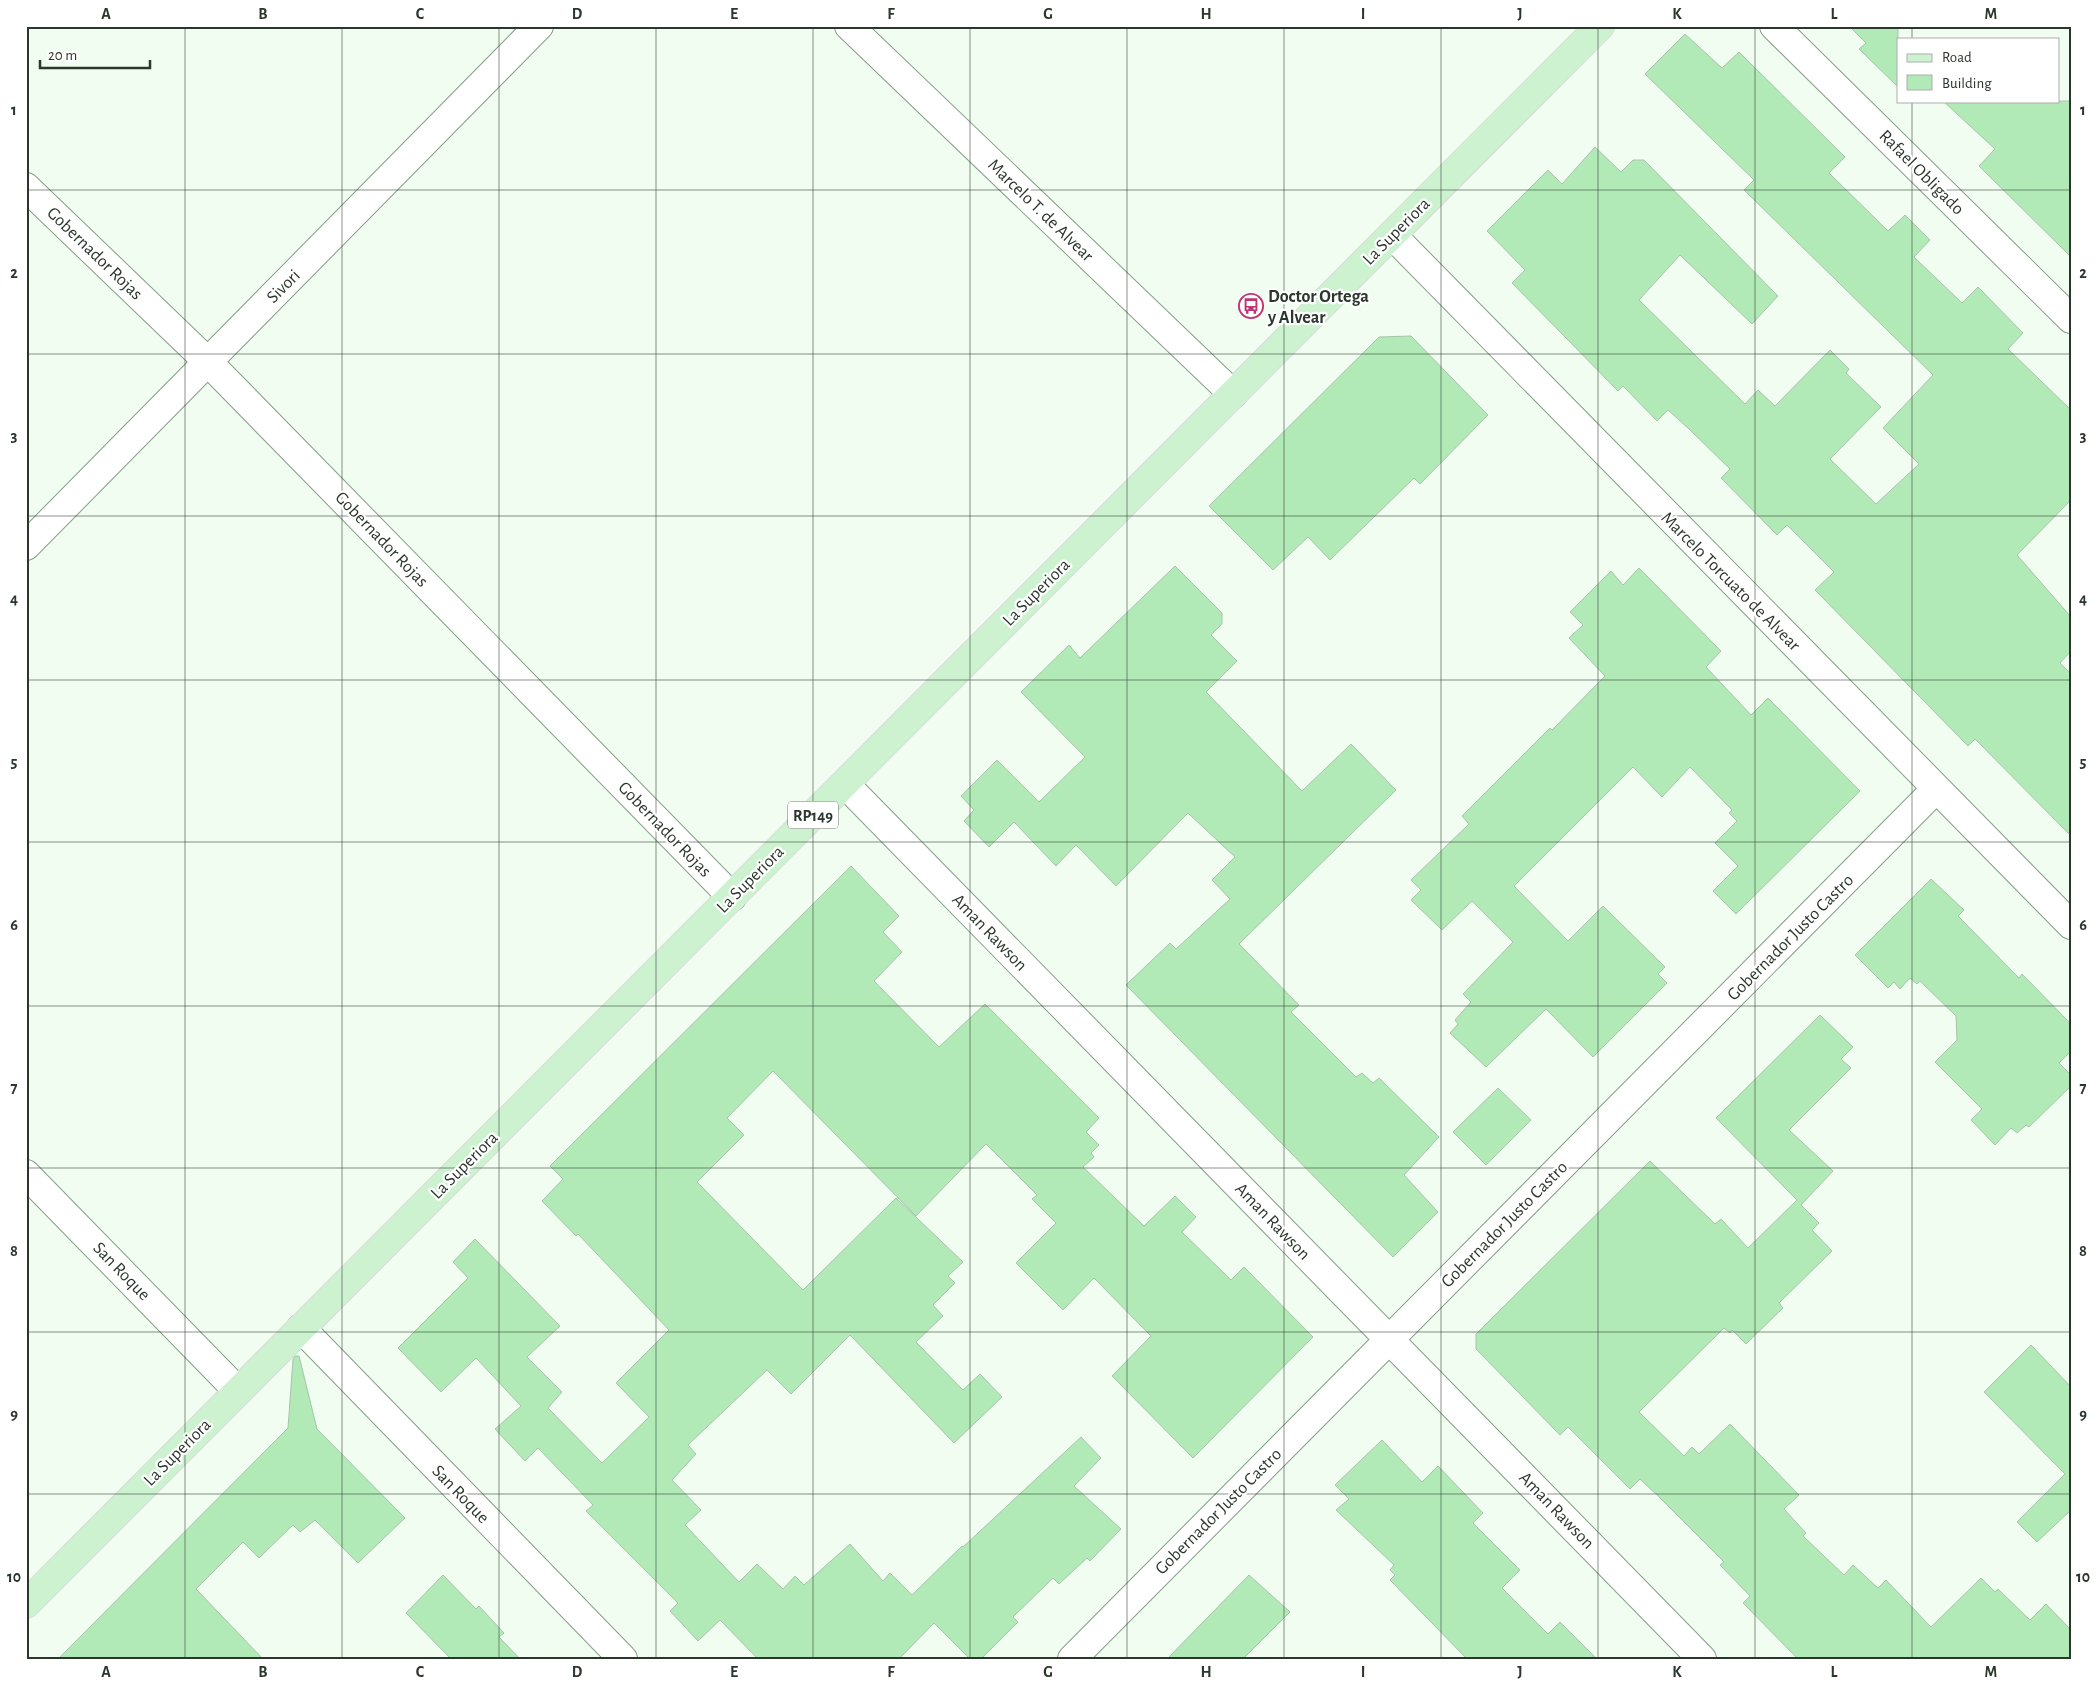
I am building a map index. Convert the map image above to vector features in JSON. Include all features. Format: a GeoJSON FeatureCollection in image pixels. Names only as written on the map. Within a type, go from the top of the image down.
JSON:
{"type":"FeatureCollection","features":[{"type":"Feature","properties":{"kind":"main road","name":"La Superiora"},"geometry":{"type":"LineString","coordinates":[[26,1604],[1600,26]]}},
{"type":"Feature","properties":{"kind":"street","name":"Sivori"},"geometry":{"type":"LineString","coordinates":[[26,546],[539,26]]}},
{"type":"Feature","properties":{"kind":"street","name":"Marcelo T. de Alvear"},"geometry":{"type":"LineString","coordinates":[[849,26],[1233,394]]}},
{"type":"Feature","properties":{"kind":"street","name":"Rafael Obligado"},"geometry":{"type":"LineString","coordinates":[[1774,26],[2071,319]]}},
{"type":"Feature","properties":{"kind":"street","name":"Gobernador Rojas"},"geometry":{"type":"LineString","coordinates":[[26,187],[208,362],[732,897]]}},
{"type":"Feature","properties":{"kind":"street","name":"Marcelo Torcuato de Alvear"},"geometry":{"type":"LineString","coordinates":[[1392,235],[2071,926]]}},
{"type":"Feature","properties":{"kind":"street","name":"Aman Rawson"},"geometry":{"type":"LineString","coordinates":[[845,784],[1702,1659]]}},
{"type":"Feature","properties":{"kind":"street","name":"Gobernador Justo Castro"},"geometry":{"type":"LineString","coordinates":[[1072,1659],[1936,789]]}},
{"type":"Feature","properties":{"kind":"street","name":"San Roque"},"geometry":{"type":"LineString","coordinates":[[26,1174],[238,1391]]}},
{"type":"Feature","properties":{"kind":"street","name":"San Roque"},"geometry":{"type":"LineString","coordinates":[[301,1328],[623,1659]]}},
{"type":"Feature","properties":{"kind":"building"},"geometry":{"type":"Polygon","coordinates":[[[1849,26],[1898,26],[1897,86],[1859,49],[1866,43],[1849,26]]]}},
{"type":"Feature","properties":{"kind":"building"},"geometry":{"type":"Polygon","coordinates":[[[1685,34],[1722,68],[1739,52],[1845,157],[1829,173],[1888,231],[1905,215],[1930,240],[1914,257],[1962,303],[1978,287],[2023,333],[2008,349],[2071,410],[2071,500],[2017,555],[2071,617],[2071,651],[2060,663],[2071,674],[2071,836],[1975,739],[1968,746],[1815,590],[1834,572],[1787,525],[1777,535],[1721,478],[1730,469],[1689,429],[1668,410],[1657,421],[1623,386],[1618,391],[1512,283],[1525,270],[1487,231],[1548,170],[1562,184],[1595,147],[1621,172],[1633,160],[1644,160],[1778,296],[1752,324],[1680,255],[1639,300],[1745,404],[1758,390],[1775,406],[1830,350],[1849,369],[1846,373],[1881,407],[1830,459],[1876,504],[1919,464],[1883,428],[1933,375],[1744,190],[1754,180],[1645,74],[1685,34]]]}},
{"type":"Feature","properties":{"kind":"building"},"geometry":{"type":"Polygon","coordinates":[[[2071,101],[2071,257],[1979,166],[1995,149],[1944,102],[2071,101]]]}},
{"type":"Feature","properties":{"kind":"building"},"geometry":{"type":"Polygon","coordinates":[[[1411,336],[1488,415],[1420,484],[1414,478],[1330,560],[1308,537],[1273,570],[1209,506],[1379,337],[1411,336]]]}},
{"type":"Feature","properties":{"kind":"building"},"geometry":{"type":"Polygon","coordinates":[[[1175,566],[1222,613],[1222,624],[1211,635],[1237,661],[1206,692],[1302,791],[1351,744],[1396,790],[1239,944],[1299,1005],[1291,1012],[1356,1077],[1362,1073],[1373,1083],[1379,1078],[1439,1137],[1404,1175],[1438,1212],[1393,1257],[1126,985],[1170,943],[1176,949],[1230,899],[1212,880],[1235,857],[1188,813],[1116,886],[1076,845],[1056,866],[1014,822],[989,847],[964,821],[974,810],[961,796],[997,760],[1039,802],[1085,757],[1021,692],[1069,645],[1080,658],[1175,566]]]}},
{"type":"Feature","properties":{"kind":"building"},"geometry":{"type":"Polygon","coordinates":[[[1639,568],[1721,651],[1706,667],[1751,715],[1768,698],[1860,791],[1736,914],[1713,891],[1738,866],[1715,843],[1737,821],[1729,813],[1732,810],[1690,767],[1662,797],[1633,767],[1514,886],[1568,941],[1603,906],[1665,967],[1658,974],[1667,983],[1593,1057],[1546,1009],[1486,1067],[1450,1033],[1458,1024],[1455,1020],[1471,1002],[1463,994],[1513,942],[1472,901],[1442,930],[1411,900],[1421,890],[1411,880],[1469,824],[1462,816],[1550,728],[1552,730],[1605,676],[1569,638],[1583,625],[1570,612],[1611,571],[1623,585],[1639,568]]]}},
{"type":"Feature","properties":{"kind":"building"},"geometry":{"type":"Polygon","coordinates":[[[851,866],[899,916],[883,932],[902,952],[874,981],[939,1047],[985,1004],[1099,1118],[1086,1132],[1099,1145],[1091,1153],[1094,1157],[1083,1167],[1144,1226],[1175,1196],[1196,1217],[1182,1232],[1231,1280],[1244,1267],[1313,1337],[1193,1458],[1112,1376],[1151,1336],[1094,1278],[1063,1310],[1016,1263],[1056,1223],[1032,1199],[1037,1195],[986,1144],[916,1216],[773,1071],[727,1118],[744,1135],[697,1182],[803,1290],[896,1198],[963,1262],[948,1276],[955,1283],[933,1305],[943,1316],[916,1342],[963,1390],[980,1374],[1002,1397],[954,1443],[850,1335],[791,1394],[767,1370],[688,1445],[696,1454],[672,1480],[701,1510],[685,1525],[739,1582],[757,1564],[783,1589],[795,1576],[804,1585],[850,1544],[883,1581],[890,1573],[912,1595],[962,1546],[1081,1437],[1101,1458],[1074,1486],[1121,1529],[1090,1561],[1087,1558],[1059,1584],[1053,1578],[1013,1617],[1018,1622],[981,1659],[970,1659],[934,1623],[899,1659],[758,1659],[720,1620],[698,1641],[670,1611],[678,1603],[586,1511],[593,1505],[538,1448],[525,1461],[495,1429],[521,1406],[476,1358],[441,1392],[398,1348],[468,1278],[453,1262],[475,1239],[560,1326],[527,1357],[562,1392],[548,1408],[602,1463],[649,1417],[616,1383],[669,1330],[578,1234],[576,1236],[542,1201],[563,1179],[550,1166],[851,866]]]}},
{"type":"Feature","properties":{"kind":"building"},"geometry":{"type":"Polygon","coordinates":[[[1931,879],[1964,910],[1958,916],[2019,978],[2022,974],[2071,1024],[2071,1051],[2059,1063],[2071,1075],[2071,1086],[2029,1127],[2026,1125],[2017,1133],[2011,1128],[1995,1145],[1971,1120],[1982,1109],[1935,1062],[1957,1040],[1956,1016],[1920,981],[1917,984],[1910,978],[1900,989],[1894,982],[1888,988],[1855,955],[1931,879]]]}},
{"type":"Feature","properties":{"kind":"building"},"geometry":{"type":"Polygon","coordinates":[[[1820,1015],[1853,1047],[1841,1059],[1851,1068],[1789,1130],[1833,1171],[1801,1205],[1819,1223],[1812,1230],[1832,1251],[1779,1303],[1783,1308],[1746,1344],[1732,1330],[1730,1333],[1724,1328],[1639,1412],[1684,1456],[1692,1447],[1699,1454],[1730,1424],[1799,1495],[1784,1509],[1806,1533],[1803,1536],[1844,1575],[1853,1565],[1878,1588],[1886,1580],[1931,1627],[1981,1578],[1995,1592],[1998,1589],[2030,1620],[2046,1604],[2071,1630],[2071,1659],[1798,1659],[1743,1603],[1750,1596],[1720,1565],[1724,1562],[1658,1496],[1640,1479],[1630,1489],[1568,1427],[1560,1435],[1476,1349],[1476,1334],[1650,1161],[1715,1224],[1721,1219],[1748,1248],[1797,1200],[1716,1118],[1820,1015]]]}},
{"type":"Feature","properties":{"kind":"building"},"geometry":{"type":"Polygon","coordinates":[[[1498,1088],[1531,1120],[1486,1165],[1453,1132],[1498,1088]]]}},
{"type":"Feature","properties":{"kind":"building"},"geometry":{"type":"Polygon","coordinates":[[[2031,1345],[2071,1387],[2071,1510],[2037,1542],[2017,1522],[2065,1474],[1984,1392],[2031,1345]]]}},
{"type":"Feature","properties":{"kind":"building"},"geometry":{"type":"Polygon","coordinates":[[[295,1356],[299,1356],[317,1429],[405,1518],[358,1563],[315,1520],[300,1532],[293,1525],[259,1558],[243,1542],[196,1589],[263,1659],[58,1659],[288,1428],[293,1359],[295,1356]]]}},
{"type":"Feature","properties":{"kind":"building"},"geometry":{"type":"Polygon","coordinates":[[[1382,1440],[1422,1482],[1438,1466],[1483,1513],[1473,1523],[1520,1570],[1502,1588],[1548,1634],[1560,1622],[1597,1659],[1467,1659],[1390,1580],[1395,1575],[1390,1570],[1394,1565],[1336,1510],[1349,1499],[1335,1485],[1382,1440]]]}},
{"type":"Feature","properties":{"kind":"building"},"geometry":{"type":"Polygon","coordinates":[[[443,1575],[476,1609],[479,1606],[504,1633],[499,1637],[520,1659],[451,1659],[406,1613],[443,1575]]]}},
{"type":"Feature","properties":{"kind":"building"},"geometry":{"type":"Polygon","coordinates":[[[1249,1575],[1290,1612],[1243,1659],[1167,1659],[1249,1575]]]}},
{"type":"Feature","properties":{"kind":"place","name":"Doctor Ortega y Alvear"},"geometry":{"type":"Point","coordinates":[1251,306]}}]}
